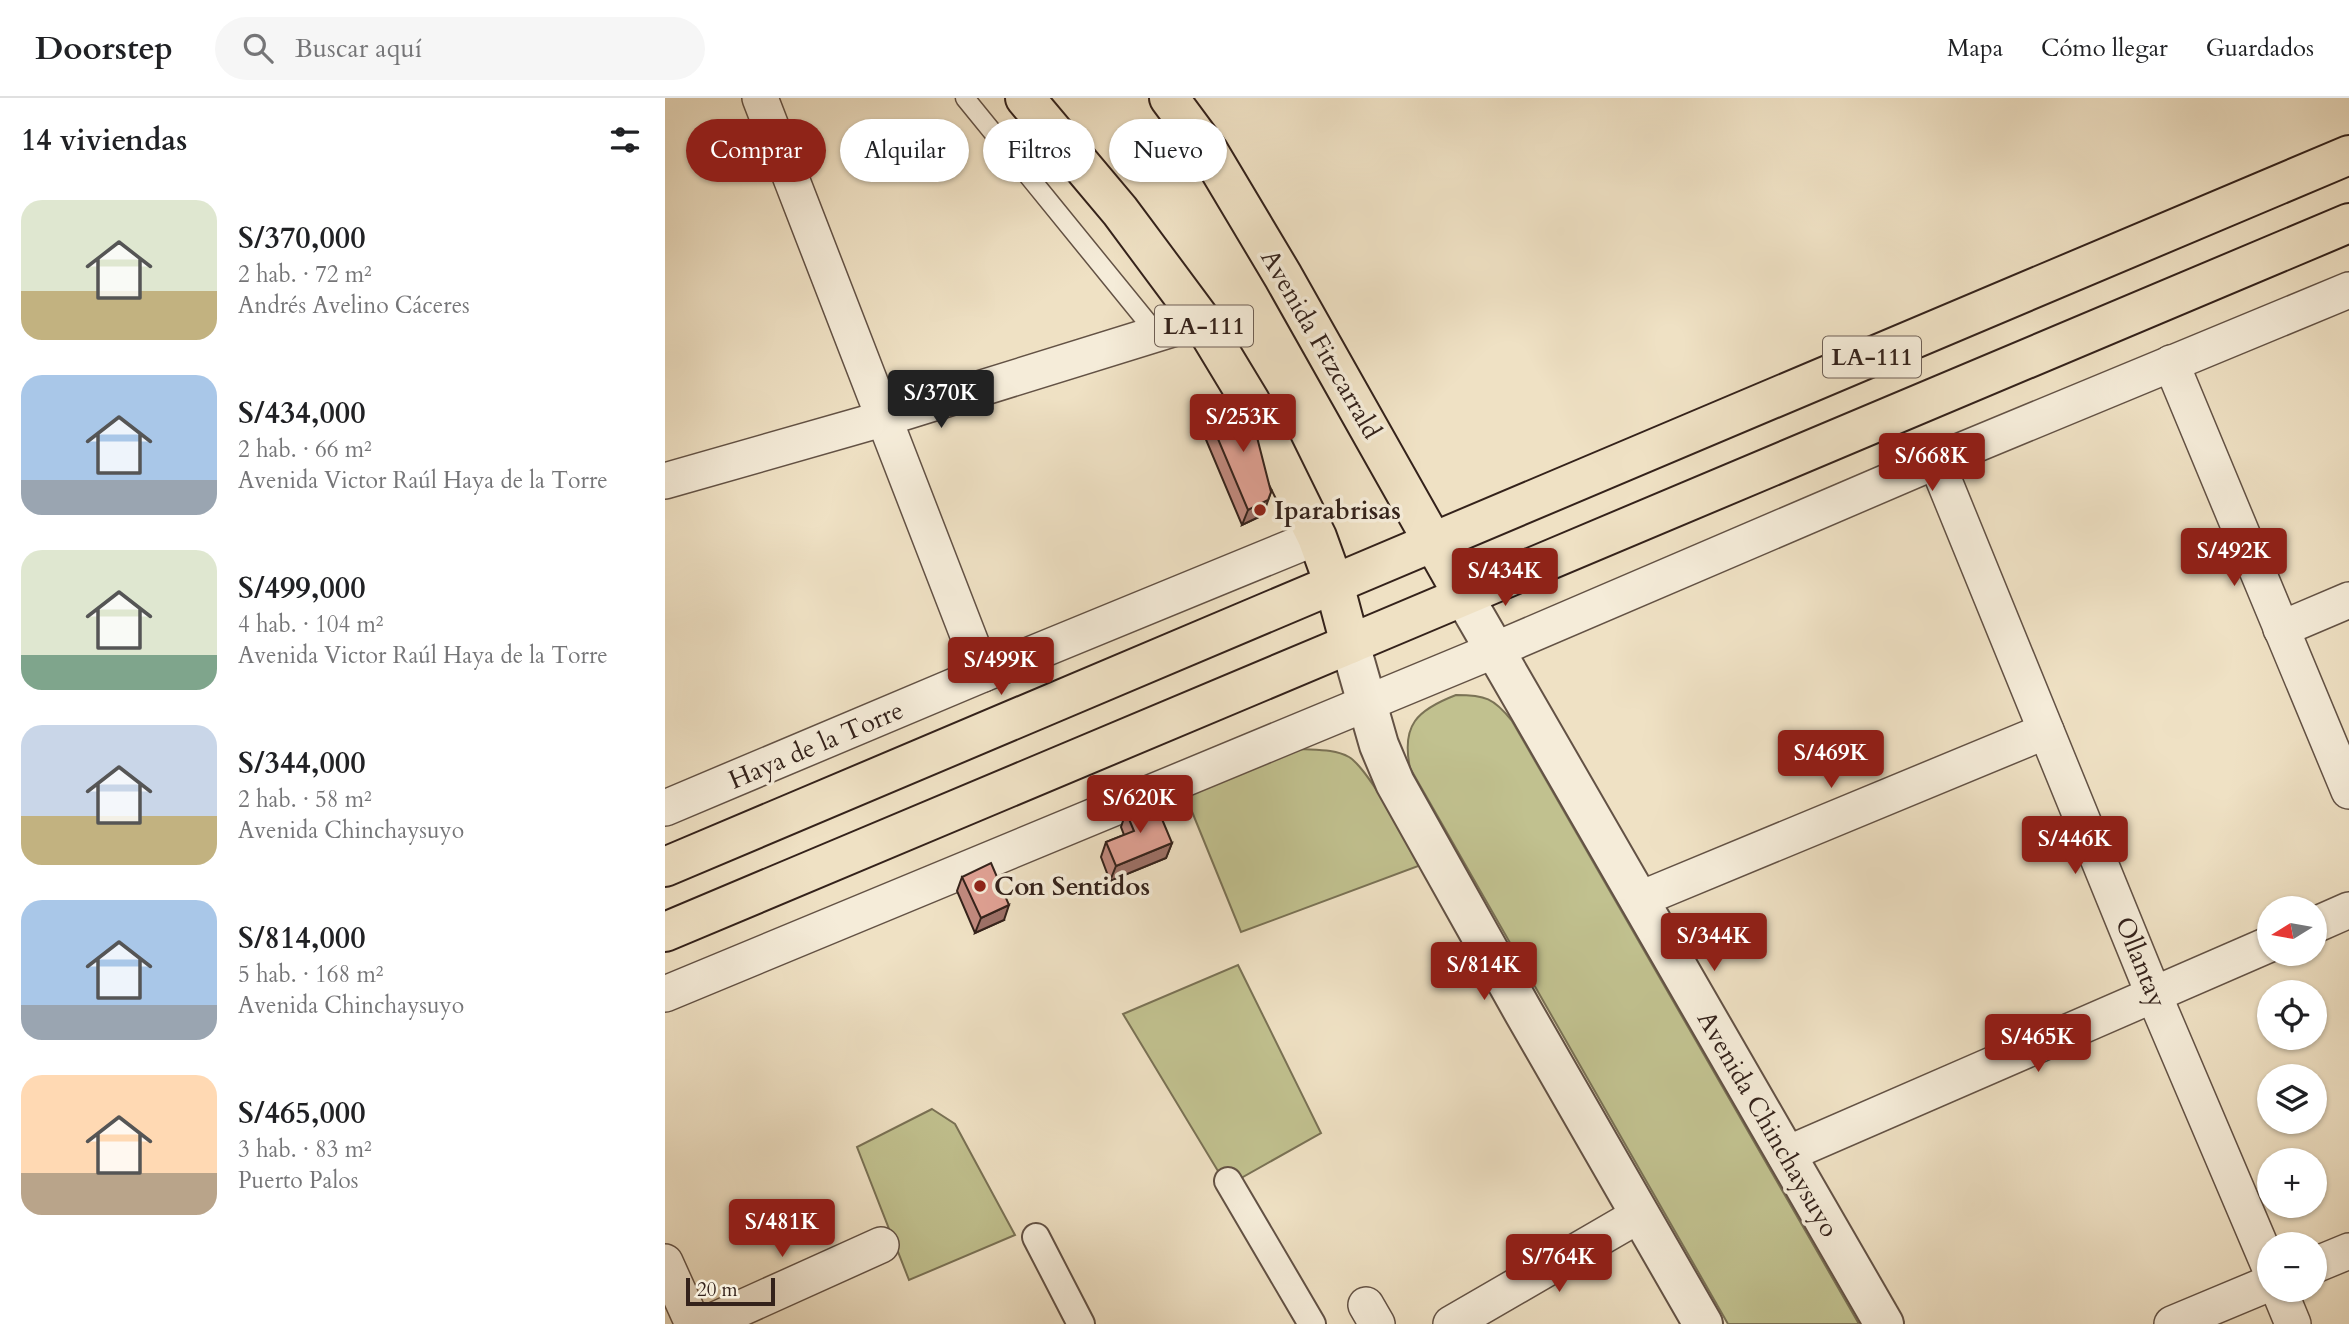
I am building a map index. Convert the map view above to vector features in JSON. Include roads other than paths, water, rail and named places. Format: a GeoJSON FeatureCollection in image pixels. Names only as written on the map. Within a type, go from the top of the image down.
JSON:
{"type":"FeatureCollection","features":[{"type":"Feature","properties":{"kind":"main road","name":"LA-111"},"geometry":{"type":"LineString","coordinates":[[1025,98],[1120,211],[1201,320],[1250,401],[1317,537],[1334,584],[1350,644],[2349,223]]}},
{"type":"Feature","properties":{"kind":"main road","name":"Avenida Fitzcarrald"},"geometry":{"type":"LineString","coordinates":[[1169,98],[1209,152],[1283,276],[1463,595]]}},
{"type":"Feature","properties":{"kind":"main road","name":"LA-111"},"geometry":{"type":"LineString","coordinates":[[1334,584],[2349,155]]}},
{"type":"Feature","properties":{"kind":"main road"},"geometry":{"type":"LineString","coordinates":[[665,867],[1334,584]]}},
{"type":"Feature","properties":{"kind":"main road"},"geometry":{"type":"LineString","coordinates":[[665,932],[1350,644]]}},
{"type":"Feature","properties":{"kind":"street"},"geometry":{"type":"LineString","coordinates":[[760,98],[983,674]]}},
{"type":"Feature","properties":{"kind":"street"},"geometry":{"type":"LineString","coordinates":[[665,994],[1157,788],[1366,704],[1935,461],[2349,290]]}},
{"type":"Feature","properties":{"kind":"street"},"geometry":{"type":"LineString","coordinates":[[665,481],[883,419],[1201,320]]}},
{"type":"Feature","properties":{"kind":"street"},"geometry":{"type":"LineString","coordinates":[[2171,363],[2349,792]]}},
{"type":"Feature","properties":{"kind":"street","name":"Ollantay"},"geometry":{"type":"LineString","coordinates":[[1935,461],[2153,993],[2257,1237]]}},
{"type":"Feature","properties":{"kind":"street","name":"Haya de la Torre"},"geometry":{"type":"LineString","coordinates":[[665,808],[1317,537]]}},
{"type":"Feature","properties":{"kind":"street","name":"Avenida Chinchaysuyo"},"geometry":{"type":"LineString","coordinates":[[1463,595],[1884,1324]]}},
{"type":"Feature","properties":{"kind":"street"},"geometry":{"type":"LineString","coordinates":[[2281,629],[2349,600]]}},
{"type":"Feature","properties":{"kind":"street"},"geometry":{"type":"LineString","coordinates":[[1350,644],[1378,745],[1395,783],[1703,1324]]}},
{"type":"Feature","properties":{"kind":"street"},"geometry":{"type":"LineString","coordinates":[[1638,900],[2046,731]]}},
{"type":"Feature","properties":{"kind":"street"},"geometry":{"type":"LineString","coordinates":[[2327,920],[2349,910]]}},
{"type":"Feature","properties":{"kind":"street"},"geometry":{"type":"LineString","coordinates":[[1785,1155],[2257,949]]}},
{"type":"Feature","properties":{"kind":"street"},"geometry":{"type":"LineString","coordinates":[[1228,1181],[1312,1324]]}},
{"type":"Feature","properties":{"kind":"street"},"geometry":{"type":"LineString","coordinates":[[1451,1324],[1639,1215]]}},
{"type":"Feature","properties":{"kind":"street"},"geometry":{"type":"LineString","coordinates":[[1036,1237],[1081,1324]]}},
{"type":"Feature","properties":{"kind":"street"},"geometry":{"type":"LineString","coordinates":[[706,1324],[881,1245]]}},
{"type":"Feature","properties":{"kind":"street"},"geometry":{"type":"LineString","coordinates":[[2327,1260],[2349,1251]]}},
{"type":"Feature","properties":{"kind":"street"},"geometry":{"type":"LineString","coordinates":[[665,1262],[693,1324]]}},
{"type":"Feature","properties":{"kind":"street"},"geometry":{"type":"LineString","coordinates":[[2172,1324],[2257,1288]]}},
{"type":"Feature","properties":{"kind":"street"},"geometry":{"type":"LineString","coordinates":[[2284,1302],[2293,1324]]}},
{"type":"Feature","properties":{"kind":"lane"},"geometry":{"type":"LineString","coordinates":[[965,98],[1157,334]]}},
{"type":"Feature","properties":{"kind":"place","name":"Iparabrisas"},"geometry":{"type":"Point","coordinates":[1260,510]}},
{"type":"Feature","properties":{"kind":"place","name":"Con Sentidos"},"geometry":{"type":"Point","coordinates":[980,886]}}]}
